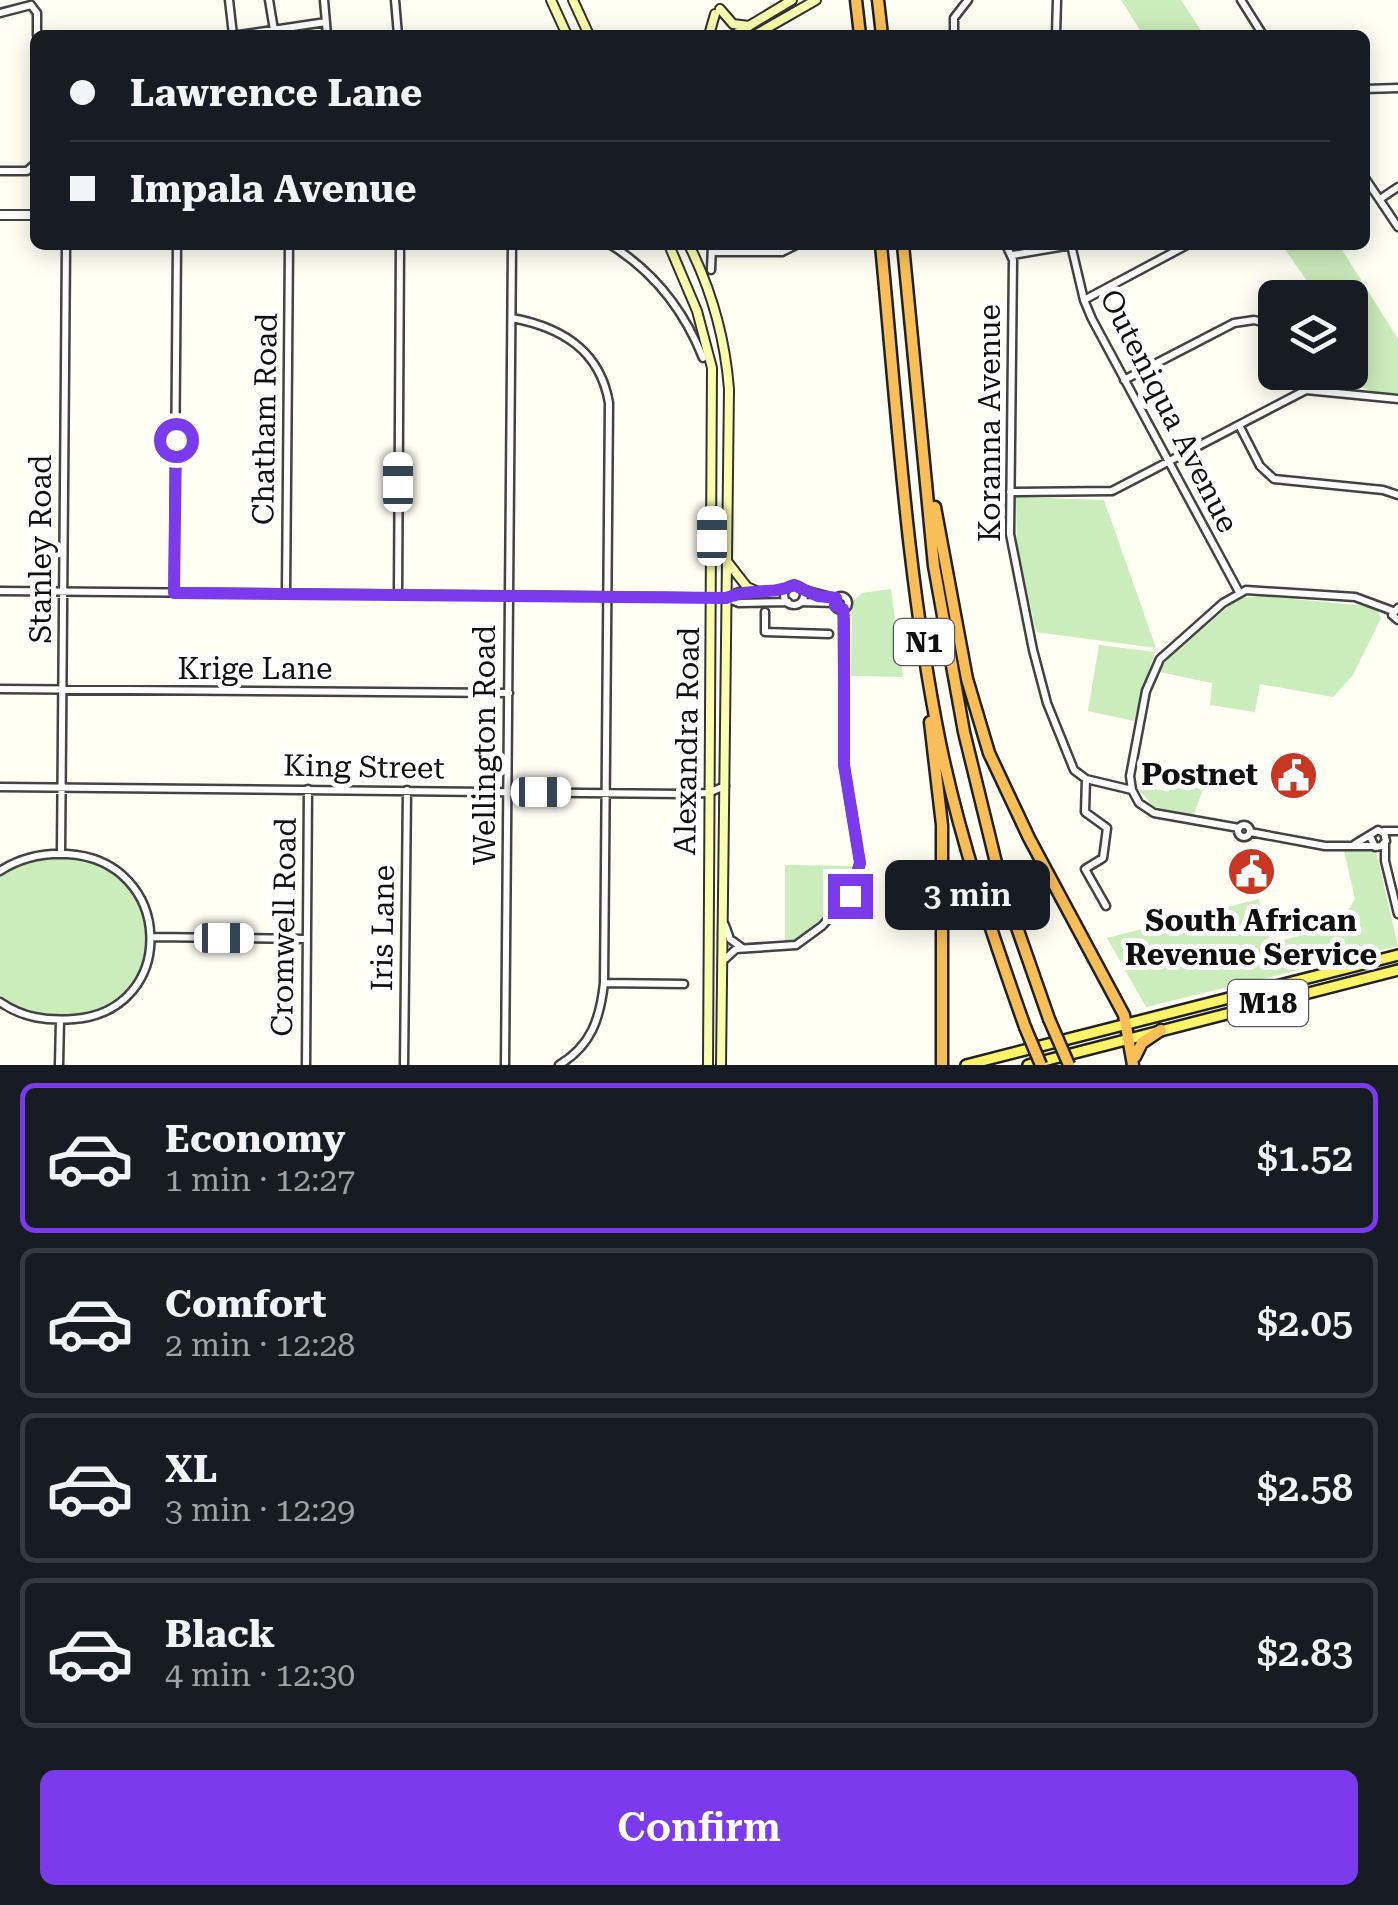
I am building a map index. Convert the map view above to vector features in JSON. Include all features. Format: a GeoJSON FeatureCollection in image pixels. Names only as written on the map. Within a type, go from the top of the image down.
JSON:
{"type":"FeatureCollection","features":[{"type":"Feature","properties":{"kind":"highway"},"geometry":{"type":"LineString","coordinates":[[856,0],[859,30]]}},
{"type":"Feature","properties":{"kind":"highway"},"geometry":{"type":"LineString","coordinates":[[878,0],[881,30]]}},
{"type":"Feature","properties":{"kind":"highway","name":"N1"},"geometry":{"type":"LineString","coordinates":[[882,250],[918,604],[940,743],[977,888],[1041,1065]]}},
{"type":"Feature","properties":{"kind":"highway","name":"N1"},"geometry":{"type":"LineString","coordinates":[[903,250],[934,566],[964,732],[1000,879],[1068,1065]]}},
{"type":"Feature","properties":{"kind":"highway"},"geometry":{"type":"LineString","coordinates":[[922,437],[965,669],[984,738],[1013,808],[1127,1023],[1134,1065]]}},
{"type":"Feature","properties":{"kind":"highway"},"geometry":{"type":"LineString","coordinates":[[918,604],[918,642],[942,825],[941,1059],[930,1065]]}},
{"type":"Feature","properties":{"kind":"highway"},"geometry":{"type":"LineString","coordinates":[[1134,1065],[1138,1047],[1161,1030]]}},
{"type":"Feature","properties":{"kind":"main road"},"geometry":{"type":"LineString","coordinates":[[551,0],[565,30]]}},
{"type":"Feature","properties":{"kind":"main road"},"geometry":{"type":"LineString","coordinates":[[573,0],[587,30]]}},
{"type":"Feature","properties":{"kind":"main road"},"geometry":{"type":"LineString","coordinates":[[743,30],[792,0]]}},
{"type":"Feature","properties":{"kind":"main road"},"geometry":{"type":"LineString","coordinates":[[764,30],[816,0]]}},
{"type":"Feature","properties":{"kind":"main road"},"geometry":{"type":"LineString","coordinates":[[711,30],[718,12],[733,24],[750,26]]}},
{"type":"Feature","properties":{"kind":"main road","name":"Alexandra Road"},"geometry":{"type":"LineString","coordinates":[[670,250],[697,311],[712,368],[708,1065]]}},
{"type":"Feature","properties":{"kind":"main road","name":"Alexandra Road"},"geometry":{"type":"LineString","coordinates":[[691,250],[712,299],[727,360],[721,1065]]}},
{"type":"Feature","properties":{"kind":"main road"},"geometry":{"type":"LineString","coordinates":[[726,560],[756,592]]}},
{"type":"Feature","properties":{"kind":"main road","name":"M18"},"geometry":{"type":"LineString","coordinates":[[966,1065],[1398,956]]}},
{"type":"Feature","properties":{"kind":"main road","name":"M18"},"geometry":{"type":"LineString","coordinates":[[1028,1065],[1398,970]]}},
{"type":"Feature","properties":{"kind":"main road"},"geometry":{"type":"LineString","coordinates":[[708,1051],[716,1046],[722,1018]]}},
{"type":"Feature","properties":{"kind":"street"},"geometry":{"type":"LineString","coordinates":[[229,0],[235,30]]}},
{"type":"Feature","properties":{"kind":"street"},"geometry":{"type":"LineString","coordinates":[[270,0],[274,30],[326,22]]}},
{"type":"Feature","properties":{"kind":"street"},"geometry":{"type":"LineString","coordinates":[[324,0],[327,30]]}},
{"type":"Feature","properties":{"kind":"street"},"geometry":{"type":"LineString","coordinates":[[395,0],[398,30]]}},
{"type":"Feature","properties":{"kind":"street"},"geometry":{"type":"LineString","coordinates":[[954,30],[954,18],[968,0]]}},
{"type":"Feature","properties":{"kind":"street"},"geometry":{"type":"LineString","coordinates":[[1056,30],[1057,0]]}},
{"type":"Feature","properties":{"kind":"street"},"geometry":{"type":"LineString","coordinates":[[1240,0],[1261,30]]}},
{"type":"Feature","properties":{"kind":"street"},"geometry":{"type":"LineString","coordinates":[[0,13],[32,2],[38,30]]}},
{"type":"Feature","properties":{"kind":"street"},"geometry":{"type":"LineString","coordinates":[[1370,88],[1398,88]]}},
{"type":"Feature","properties":{"kind":"street"},"geometry":{"type":"LineString","coordinates":[[0,171],[30,169]]}},
{"type":"Feature","properties":{"kind":"street"},"geometry":{"type":"LineString","coordinates":[[1370,185],[1398,227]]}},
{"type":"Feature","properties":{"kind":"street"},"geometry":{"type":"LineString","coordinates":[[1380,199],[1398,187]]}},
{"type":"Feature","properties":{"kind":"street"},"geometry":{"type":"LineString","coordinates":[[0,214],[30,214]]}},
{"type":"Feature","properties":{"kind":"street","name":"Stanley Road"},"geometry":{"type":"LineString","coordinates":[[61,854],[66,250]]}},
{"type":"Feature","properties":{"kind":"street"},"geometry":{"type":"LineString","coordinates":[[174,593],[178,250]]}},
{"type":"Feature","properties":{"kind":"street","name":"Chatham Road"},"geometry":{"type":"LineString","coordinates":[[286,594],[289,250]]}},
{"type":"Feature","properties":{"kind":"street"},"geometry":{"type":"LineString","coordinates":[[398,595],[400,250]]}},
{"type":"Feature","properties":{"kind":"street","name":"Wellington Road"},"geometry":{"type":"LineString","coordinates":[[505,1065],[512,250]]}},
{"type":"Feature","properties":{"kind":"street"},"geometry":{"type":"LineString","coordinates":[[618,250],[664,290],[686,322],[702,358]]}},
{"type":"Feature","properties":{"kind":"street"},"geometry":{"type":"LineString","coordinates":[[710,270],[712,250]]}},
{"type":"Feature","properties":{"kind":"street"},"geometry":{"type":"LineString","coordinates":[[735,250],[786,250]]}},
{"type":"Feature","properties":{"kind":"street"},"geometry":{"type":"LineString","coordinates":[[1010,250],[1013,255],[1042,250]]}},
{"type":"Feature","properties":{"kind":"street","name":"Outeniqua Avenue"},"geometry":{"type":"LineString","coordinates":[[1072,250],[1084,300],[1239,592]]}},
{"type":"Feature","properties":{"kind":"street"},"geometry":{"type":"LineString","coordinates":[[1084,300],[1178,250]]}},
{"type":"Feature","properties":{"kind":"street","name":"Koranna Avenue"},"geometry":{"type":"LineString","coordinates":[[1013,255],[1011,547],[1040,678],[1072,766],[1086,780],[1085,812],[1107,828],[1104,856],[1085,869],[1106,906]]}},
{"type":"Feature","properties":{"kind":"street"},"geometry":{"type":"LineString","coordinates":[[512,318],[546,325],[570,337],[590,357],[605,384],[610,420],[604,983],[601,1008],[591,1036],[558,1065]]}},
{"type":"Feature","properties":{"kind":"street"},"geometry":{"type":"LineString","coordinates":[[1124,380],[1234,323],[1258,321]]}},
{"type":"Feature","properties":{"kind":"street"},"geometry":{"type":"LineString","coordinates":[[1010,492],[1112,492],[1306,390]]}},
{"type":"Feature","properties":{"kind":"street"},"geometry":{"type":"LineString","coordinates":[[1322,390],[1398,399]]}},
{"type":"Feature","properties":{"kind":"street"},"geometry":{"type":"LineString","coordinates":[[1239,425],[1260,466],[1274,479],[1384,490],[1398,495]]}},
{"type":"Feature","properties":{"kind":"street"},"geometry":{"type":"LineString","coordinates":[[726,598],[739,592],[785,590],[794,585],[835,600]]}},
{"type":"Feature","properties":{"kind":"street"},"geometry":{"type":"LineString","coordinates":[[1398,620],[1392,616],[1396,609],[1355,597],[1262,588],[1239,592],[1167,652],[1152,674],[1130,776],[1139,803],[1154,814],[1238,831],[1247,826],[1250,832],[1324,846],[1380,844],[1398,831]]}},
{"type":"Feature","properties":{"kind":"street"},"geometry":{"type":"LineString","coordinates":[[785,590],[788,602]]}},
{"type":"Feature","properties":{"kind":"street"},"geometry":{"type":"LineString","coordinates":[[799,603],[804,596],[802,590]]}},
{"type":"Feature","properties":{"kind":"street"},"geometry":{"type":"LineString","coordinates":[[0,591],[608,596],[726,598],[739,603],[799,603],[842,596],[847,599],[843,609],[844,765],[860,863],[854,891],[822,926],[796,946],[742,948],[730,952],[724,960]]}},
{"type":"Feature","properties":{"kind":"street"},"geometry":{"type":"LineString","coordinates":[[764,612],[764,632],[829,634]]}},
{"type":"Feature","properties":{"kind":"street","name":"Krige Lane"},"geometry":{"type":"LineString","coordinates":[[0,689],[509,693]]}},
{"type":"Feature","properties":{"kind":"street"},"geometry":{"type":"LineString","coordinates":[[1086,780],[1132,790]]}},
{"type":"Feature","properties":{"kind":"street","name":"King Street"},"geometry":{"type":"LineString","coordinates":[[0,787],[708,793],[725,786]]}},
{"type":"Feature","properties":{"kind":"street","name":"Cromwell Road"},"geometry":{"type":"LineString","coordinates":[[306,1065],[308,790]]}},
{"type":"Feature","properties":{"kind":"street","name":"Iris Lane"},"geometry":{"type":"LineString","coordinates":[[404,1065],[407,790]]}},
{"type":"Feature","properties":{"kind":"street"},"geometry":{"type":"LineString","coordinates":[[1354,844],[1375,830],[1398,831]]}},
{"type":"Feature","properties":{"kind":"street"},"geometry":{"type":"LineString","coordinates":[[1382,832],[1380,844],[1398,914]]}},
{"type":"Feature","properties":{"kind":"street"},"geometry":{"type":"LineString","coordinates":[[1370,836],[1380,844]]}},
{"type":"Feature","properties":{"kind":"street"},"geometry":{"type":"LineString","coordinates":[[0,871],[28,858],[61,854],[98,860],[122,874],[145,904],[152,938],[146,966],[126,996],[98,1014],[60,1020],[22,1014],[0,1002]]}},
{"type":"Feature","properties":{"kind":"street"},"geometry":{"type":"LineString","coordinates":[[725,926],[732,943],[742,948]]}},
{"type":"Feature","properties":{"kind":"street"},"geometry":{"type":"LineString","coordinates":[[152,938],[307,939]]}},
{"type":"Feature","properties":{"kind":"street"},"geometry":{"type":"LineString","coordinates":[[604,983],[684,984]]}},
{"type":"Feature","properties":{"kind":"street"},"geometry":{"type":"LineString","coordinates":[[59,1065],[60,1020]]}},
{"type":"Feature","properties":{"kind":"green space"},"geometry":{"type":"Polygon","coordinates":[[[1121,0],[1181,0],[1201,30],[1140,30],[1121,0]]]}},
{"type":"Feature","properties":{"kind":"green space"},"geometry":{"type":"Polygon","coordinates":[[[1285,250],[1342,250],[1361,280],[1306,280],[1285,250]]]}},
{"type":"Feature","properties":{"kind":"green space"},"geometry":{"type":"Polygon","coordinates":[[[1368,291],[1398,339],[1398,405],[1368,390],[1368,291]]]}},
{"type":"Feature","properties":{"kind":"green space"},"geometry":{"type":"Polygon","coordinates":[[[1016,497],[1104,500],[1156,648],[1036,632],[1017,545],[1016,497]]]}},
{"type":"Feature","properties":{"kind":"green space"},"geometry":{"type":"Polygon","coordinates":[[[891,589],[903,677],[851,676],[852,602],[862,593],[891,589]]]}},
{"type":"Feature","properties":{"kind":"green space"},"geometry":{"type":"Polygon","coordinates":[[[1261,596],[1366,606],[1378,611],[1381,618],[1353,675],[1333,697],[1260,684],[1255,712],[1210,705],[1212,683],[1159,672],[1171,655],[1239,598],[1261,596]]]}},
{"type":"Feature","properties":{"kind":"green space"},"geometry":{"type":"Polygon","coordinates":[[[1099,645],[1155,652],[1134,721],[1088,711],[1099,645]]]}},
{"type":"Feature","properties":{"kind":"green space"},"geometry":{"type":"Polygon","coordinates":[[[1171,782],[1203,789],[1193,817],[1153,806],[1134,784],[1169,792],[1171,782]]]}},
{"type":"Feature","properties":{"kind":"green space"},"geometry":{"type":"Polygon","coordinates":[[[1367,847],[1376,851],[1398,946],[1146,1007],[1107,938],[1259,899],[1271,943],[1339,926],[1355,899],[1344,851],[1367,847]]]}},
{"type":"Feature","properties":{"kind":"green space"},"geometry":{"type":"Polygon","coordinates":[[[53,855],[92,859],[118,871],[139,899],[148,934],[142,966],[130,986],[113,1002],[69,1017],[45,1017],[0,1000],[0,869],[53,855]]]}},
{"type":"Feature","properties":{"kind":"green space"},"geometry":{"type":"Polygon","coordinates":[[[785,865],[855,866],[851,889],[845,898],[795,941],[785,944],[785,865]]]}},
{"type":"Feature","properties":{"kind":"place","name":"Postnet"},"geometry":{"type":"Point","coordinates":[1293,775]}},
{"type":"Feature","properties":{"kind":"place","name":"South African Revenue Service"},"geometry":{"type":"Point","coordinates":[1251,872]}},
{"type":"Feature","properties":{"kind":"route"},"geometry":{"type":"LineString","coordinates":[[176,440],[174,593],[726,598],[739,592],[785,590],[797,585],[818,596],[836,598],[835,606],[843,609],[844,619],[844,765],[860,863],[850,896]]}}]}
